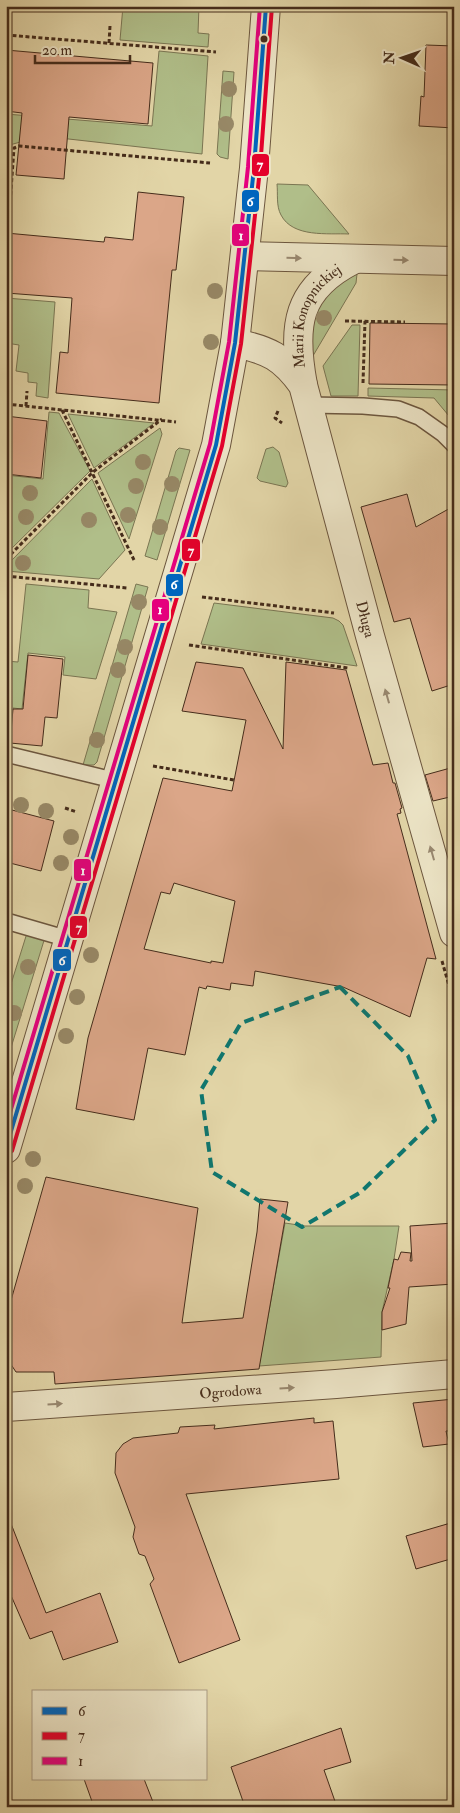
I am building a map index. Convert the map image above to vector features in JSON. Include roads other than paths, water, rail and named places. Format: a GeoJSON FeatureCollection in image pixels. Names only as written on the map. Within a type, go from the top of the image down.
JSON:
{"type":"FeatureCollection","features":[{"type":"Feature","properties":{"kind":"street"},"geometry":{"type":"LineString","coordinates":[[6,1149],[216,445],[236,344],[255,158],[266,6]]}},
{"type":"Feature","properties":{"kind":"street","name":"Marii Konopnickiej"},"geometry":{"type":"LineString","coordinates":[[245,256],[454,261]]}},
{"type":"Feature","properties":{"kind":"street","name":"Marii Konopnickiej"},"geometry":{"type":"LineString","coordinates":[[306,395],[298,348],[298,329],[303,309],[311,292],[323,279],[334,269],[352,260]]}},
{"type":"Feature","properties":{"kind":"street","name":"Długa"},"geometry":{"type":"LineString","coordinates":[[236,344],[256,347],[275,356],[291,367],[306,395],[370,636],[448,890],[454,933]]}},
{"type":"Feature","properties":{"kind":"street","name":"Ogrodowa"},"geometry":{"type":"LineString","coordinates":[[6,1407],[454,1374]]}},
{"type":"Feature","properties":{"kind":"lane"},"geometry":{"type":"LineString","coordinates":[[306,395],[363,406],[398,408],[419,417],[443,434],[454,445]]}},
{"type":"Feature","properties":{"kind":"lane"},"geometry":{"type":"LineString","coordinates":[[6,754],[117,781]]}},
{"type":"Feature","properties":{"kind":"lane"},"geometry":{"type":"LineString","coordinates":[[6,921],[68,939]]}}]}
